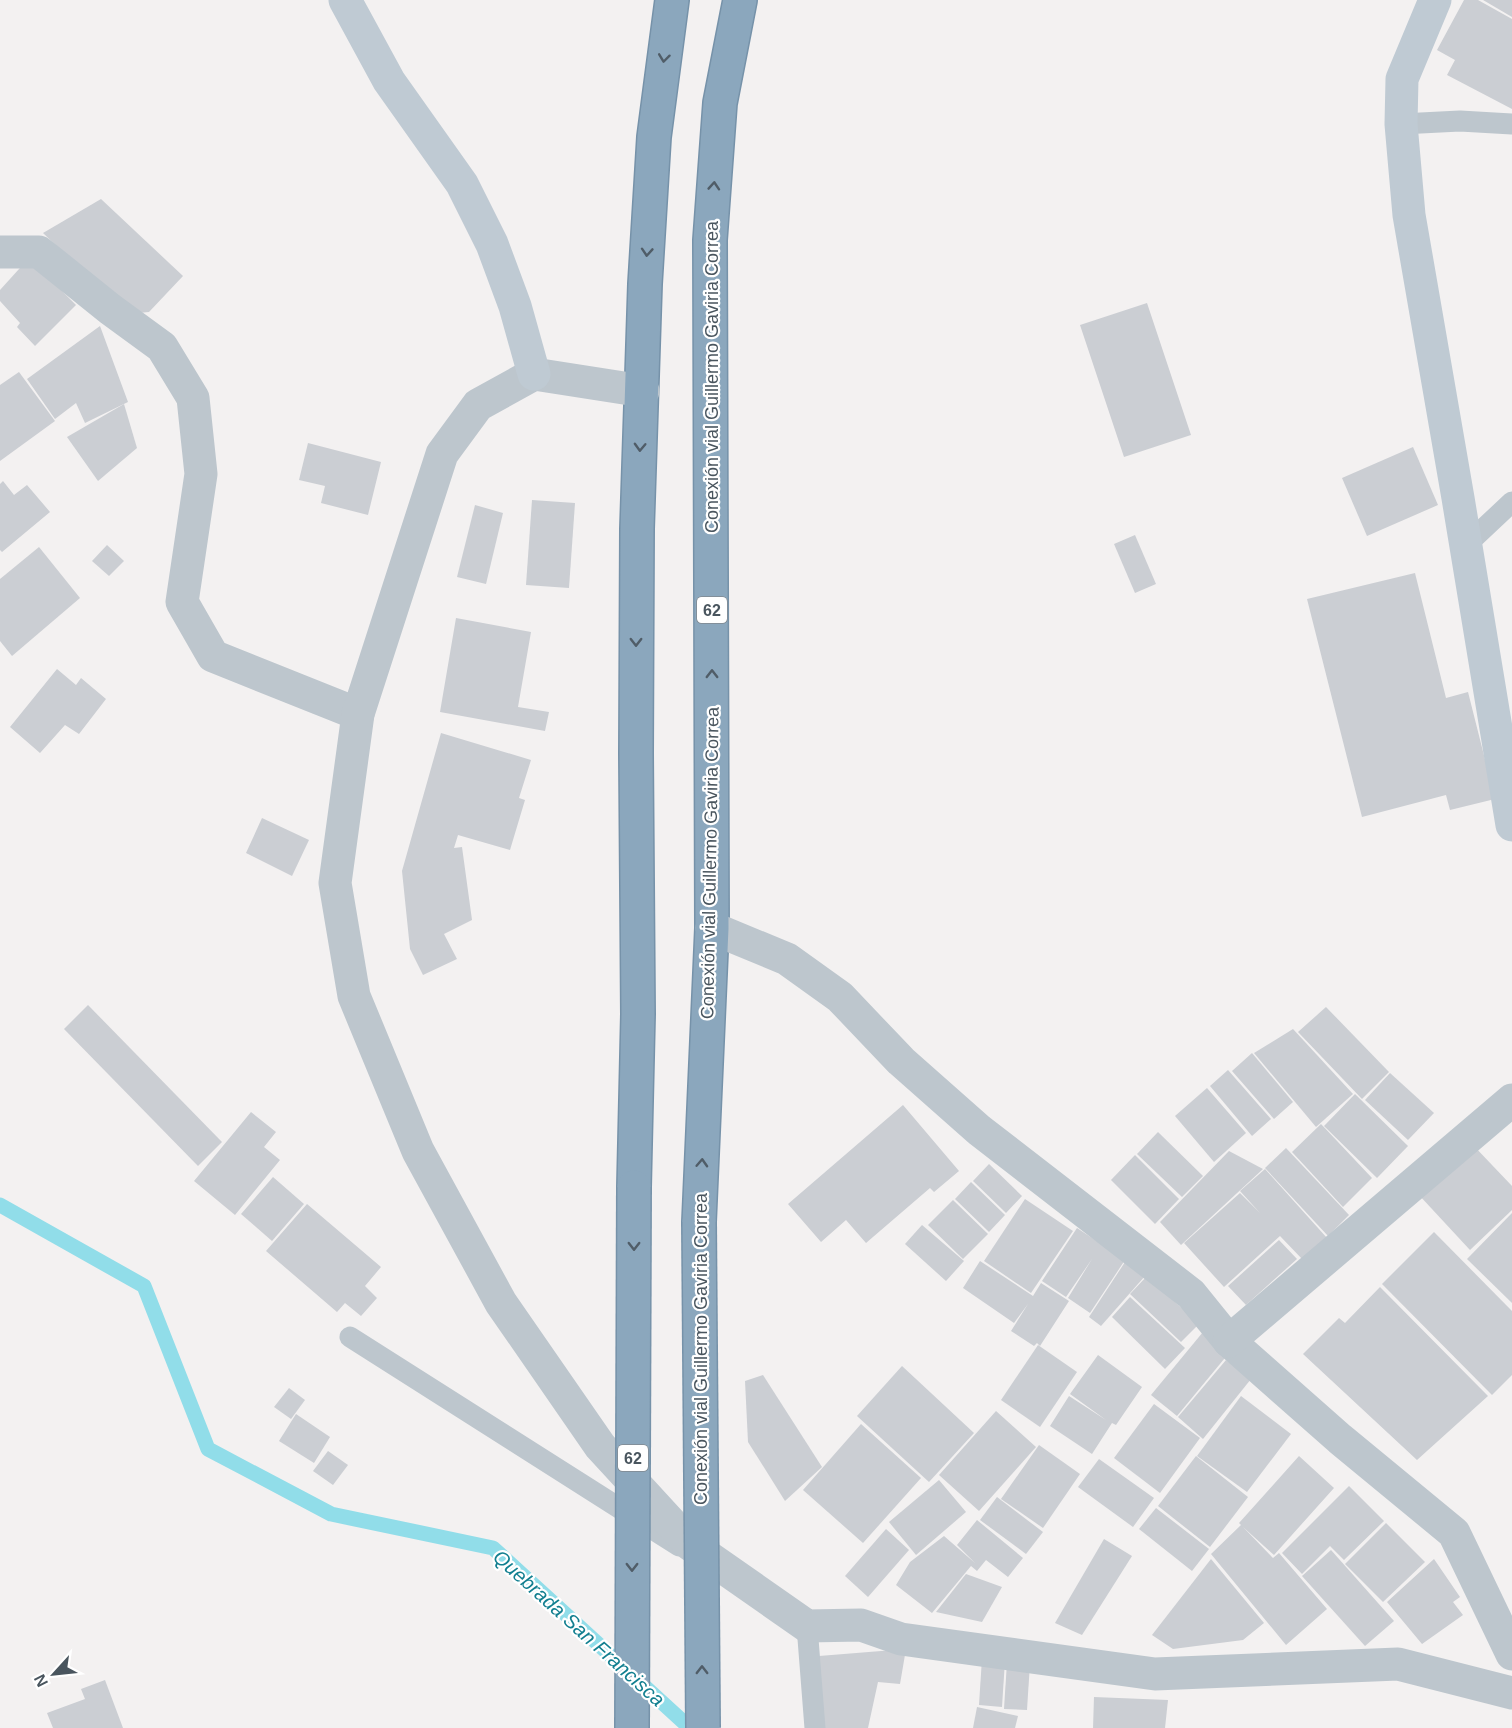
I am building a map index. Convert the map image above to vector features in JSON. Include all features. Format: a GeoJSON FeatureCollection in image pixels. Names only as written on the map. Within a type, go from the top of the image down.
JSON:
{"type":"FeatureCollection","features":[{"type":"Feature","properties":{"kind":"highway","name":"62"},"geometry":{"type":"LineString","coordinates":[[632,1728],[634,1187],[638,1014],[637,529],[645,284],[654,137],[672,0]]}},
{"type":"Feature","properties":{"kind":"highway","name":"Conexión vial Guillermo Gaviria Correa"},"geometry":{"type":"LineString","coordinates":[[703,1728],[699,1222],[712,928],[710,240],[720,104],[740,0]]}},
{"type":"Feature","properties":{"kind":"street"},"geometry":{"type":"LineString","coordinates":[[345,0],[389,81],[462,183],[492,244],[515,306],[534,374]]}},
{"type":"Feature","properties":{"kind":"street"},"geometry":{"type":"LineString","coordinates":[[1435,0],[1402,79],[1401,124],[1409,215],[1512,825]]}},
{"type":"Feature","properties":{"kind":"street"},"geometry":{"type":"LineString","coordinates":[[0,252],[39,252],[162,347],[193,398],[201,474],[182,602],[213,656],[358,714]]}},
{"type":"Feature","properties":{"kind":"street"},"geometry":{"type":"LineString","coordinates":[[643,391],[534,374],[478,405],[442,454],[358,714],[334,883],[354,996],[418,1151],[501,1303],[600,1446],[691,1545],[807,1626],[861,1625],[901,1639],[1155,1674],[1398,1664],[1512,1693]]}},
{"type":"Feature","properties":{"kind":"street"},"geometry":{"type":"LineString","coordinates":[[712,928],[788,959],[840,997],[901,1061],[979,1130],[1191,1294],[1229,1341],[1340,1439],[1454,1533],[1512,1654]]}},
{"type":"Feature","properties":{"kind":"street"},"geometry":{"type":"LineString","coordinates":[[1229,1341],[1512,1100]]}},
{"type":"Feature","properties":{"kind":"lane"},"geometry":{"type":"LineString","coordinates":[[1401,124],[1460,121],[1512,124]]}},
{"type":"Feature","properties":{"kind":"lane"},"geometry":{"type":"LineString","coordinates":[[1466,545],[1512,502]]}},
{"type":"Feature","properties":{"kind":"lane"},"geometry":{"type":"LineString","coordinates":[[350,1337],[807,1626],[815,1728]]}},
{"type":"Feature","properties":{"kind":"building"},"geometry":{"type":"Polygon","coordinates":[[[1464,0],[1478,0],[1512,19],[1512,109],[1447,75],[1455,60],[1437,50],[1464,0]]]}},
{"type":"Feature","properties":{"kind":"building"},"geometry":{"type":"Polygon","coordinates":[[[1483,0],[1512,0],[1512,17],[1483,0]]]}},
{"type":"Feature","properties":{"kind":"building"},"geometry":{"type":"Polygon","coordinates":[[[101,199],[183,276],[149,312],[128,314],[43,233],[101,199]]]}},
{"type":"Feature","properties":{"kind":"building"},"geometry":{"type":"Polygon","coordinates":[[[29,258],[76,305],[35,346],[17,327],[20,323],[0,301],[0,290],[29,258]]]}},
{"type":"Feature","properties":{"kind":"building"},"geometry":{"type":"Polygon","coordinates":[[[1147,303],[1191,435],[1124,457],[1080,325],[1147,303]]]}},
{"type":"Feature","properties":{"kind":"building"},"geometry":{"type":"Polygon","coordinates":[[[100,326],[128,402],[85,423],[76,403],[55,419],[27,379],[100,326]]]}},
{"type":"Feature","properties":{"kind":"building"},"geometry":{"type":"Polygon","coordinates":[[[19,372],[55,421],[0,461],[0,385],[19,372]]]}},
{"type":"Feature","properties":{"kind":"building"},"geometry":{"type":"Polygon","coordinates":[[[124,404],[137,448],[98,481],[67,437],[124,404]]]}},
{"type":"Feature","properties":{"kind":"building"},"geometry":{"type":"Polygon","coordinates":[[[308,443],[381,462],[368,515],[321,503],[325,486],[299,480],[308,443]]]}},
{"type":"Feature","properties":{"kind":"building"},"geometry":{"type":"Polygon","coordinates":[[[1413,447],[1438,505],[1367,536],[1342,478],[1413,447]]]}},
{"type":"Feature","properties":{"kind":"building"},"geometry":{"type":"Polygon","coordinates":[[[3,481],[14,495],[27,485],[50,512],[2,552],[0,550],[0,484],[3,481]]]}},
{"type":"Feature","properties":{"kind":"building"},"geometry":{"type":"Polygon","coordinates":[[[532,500],[575,503],[569,588],[526,585],[532,500]]]}},
{"type":"Feature","properties":{"kind":"building"},"geometry":{"type":"Polygon","coordinates":[[[475,505],[503,513],[486,584],[457,577],[475,505]]]}},
{"type":"Feature","properties":{"kind":"building"},"geometry":{"type":"Polygon","coordinates":[[[1135,535],[1156,584],[1135,593],[1114,544],[1135,535]]]}},
{"type":"Feature","properties":{"kind":"building"},"geometry":{"type":"Polygon","coordinates":[[[107,545],[124,561],[109,576],[92,561],[107,545]]]}},
{"type":"Feature","properties":{"kind":"building"},"geometry":{"type":"Polygon","coordinates":[[[39,547],[80,598],[12,656],[0,641],[0,579],[39,547]]]}},
{"type":"Feature","properties":{"kind":"building"},"geometry":{"type":"Polygon","coordinates":[[[1415,573],[1446,698],[1468,692],[1495,799],[1450,810],[1446,795],[1362,817],[1307,599],[1415,573]]]}},
{"type":"Feature","properties":{"kind":"building"},"geometry":{"type":"Polygon","coordinates":[[[456,618],[531,632],[518,707],[549,712],[545,731],[440,712],[456,618]]]}},
{"type":"Feature","properties":{"kind":"building"},"geometry":{"type":"Polygon","coordinates":[[[57,669],[76,685],[81,678],[106,699],[79,734],[65,725],[40,753],[10,727],[57,669]]]}},
{"type":"Feature","properties":{"kind":"building"},"geometry":{"type":"Polygon","coordinates":[[[441,733],[531,760],[519,798],[525,800],[510,850],[458,835],[454,848],[462,847],[472,920],[444,934],[457,959],[423,975],[410,949],[402,871],[441,733]]]}},
{"type":"Feature","properties":{"kind":"building"},"geometry":{"type":"Polygon","coordinates":[[[262,818],[309,840],[292,876],[246,853],[262,818]]]}},
{"type":"Feature","properties":{"kind":"building"},"geometry":{"type":"Polygon","coordinates":[[[88,1005],[222,1142],[198,1166],[64,1029],[88,1005]]]}},
{"type":"Feature","properties":{"kind":"building"},"geometry":{"type":"Polygon","coordinates":[[[1326,1007],[1389,1072],[1362,1099],[1298,1032],[1326,1007]]]}},
{"type":"Feature","properties":{"kind":"building"},"geometry":{"type":"Polygon","coordinates":[[[1293,1029],[1353,1094],[1316,1127],[1254,1053],[1293,1029]]]}},
{"type":"Feature","properties":{"kind":"building"},"geometry":{"type":"Polygon","coordinates":[[[1252,1053],[1293,1102],[1274,1119],[1232,1071],[1252,1053]]]}},
{"type":"Feature","properties":{"kind":"building"},"geometry":{"type":"Polygon","coordinates":[[[1228,1070],[1271,1119],[1252,1136],[1210,1086],[1228,1070]]]}},
{"type":"Feature","properties":{"kind":"building"},"geometry":{"type":"Polygon","coordinates":[[[1390,1073],[1434,1113],[1408,1140],[1365,1100],[1390,1073]]]}},
{"type":"Feature","properties":{"kind":"building"},"geometry":{"type":"Polygon","coordinates":[[[1207,1088],[1246,1133],[1214,1162],[1175,1116],[1207,1088]]]}},
{"type":"Feature","properties":{"kind":"building"},"geometry":{"type":"Polygon","coordinates":[[[1355,1094],[1408,1146],[1377,1178],[1324,1126],[1355,1094]]]}},
{"type":"Feature","properties":{"kind":"building"},"geometry":{"type":"Polygon","coordinates":[[[903,1105],[959,1171],[934,1192],[930,1188],[866,1243],[846,1220],[821,1242],[788,1204],[903,1105]]]}},
{"type":"Feature","properties":{"kind":"building"},"geometry":{"type":"Polygon","coordinates":[[[251,1112],[276,1132],[264,1147],[280,1160],[235,1215],[194,1181],[251,1112]]]}},
{"type":"Feature","properties":{"kind":"building"},"geometry":{"type":"Polygon","coordinates":[[[1321,1124],[1372,1178],[1343,1207],[1292,1152],[1321,1124]]]}},
{"type":"Feature","properties":{"kind":"building"},"geometry":{"type":"Polygon","coordinates":[[[1158,1132],[1203,1176],[1182,1197],[1137,1154],[1158,1132]]]}},
{"type":"Feature","properties":{"kind":"building"},"geometry":{"type":"Polygon","coordinates":[[[1472,1144],[1512,1186],[1512,1210],[1470,1250],[1419,1195],[1472,1144]]]}},
{"type":"Feature","properties":{"kind":"building"},"geometry":{"type":"Polygon","coordinates":[[[1286,1148],[1349,1215],[1328,1236],[1265,1168],[1286,1148]]]}},
{"type":"Feature","properties":{"kind":"building"},"geometry":{"type":"Polygon","coordinates":[[[1229,1151],[1263,1169],[1181,1245],[1160,1222],[1229,1151]]]}},
{"type":"Feature","properties":{"kind":"building"},"geometry":{"type":"Polygon","coordinates":[[[1135,1155],[1179,1199],[1155,1224],[1111,1180],[1135,1155]]]}},
{"type":"Feature","properties":{"kind":"building"},"geometry":{"type":"Polygon","coordinates":[[[989,1164],[1022,1196],[1006,1213],[973,1181],[989,1164]]]}},
{"type":"Feature","properties":{"kind":"building"},"geometry":{"type":"Polygon","coordinates":[[[1265,1169],[1327,1238],[1303,1260],[1280,1236],[1224,1287],[1184,1243],[1240,1193],[1260,1213],[1240,1191],[1265,1169]]]}},
{"type":"Feature","properties":{"kind":"building"},"geometry":{"type":"Polygon","coordinates":[[[273,1177],[304,1204],[272,1241],[241,1214],[273,1177]]]}},
{"type":"Feature","properties":{"kind":"building"},"geometry":{"type":"Polygon","coordinates":[[[971,1182],[1005,1215],[989,1232],[955,1199],[971,1182]]]}},
{"type":"Feature","properties":{"kind":"building"},"geometry":{"type":"Polygon","coordinates":[[[1025,1199],[1073,1231],[1031,1293],[984,1261],[1025,1199]]]}},
{"type":"Feature","properties":{"kind":"building"},"geometry":{"type":"Polygon","coordinates":[[[953,1200],[988,1234],[963,1259],[928,1225],[953,1200]]]}},
{"type":"Feature","properties":{"kind":"building"},"geometry":{"type":"Polygon","coordinates":[[[307,1204],[381,1267],[365,1286],[377,1298],[361,1316],[345,1303],[337,1312],[266,1251],[307,1204]]]}},
{"type":"Feature","properties":{"kind":"building"},"geometry":{"type":"Polygon","coordinates":[[[1512,1213],[1512,1303],[1467,1259],[1512,1213]]]}},
{"type":"Feature","properties":{"kind":"building"},"geometry":{"type":"Polygon","coordinates":[[[922,1225],[964,1261],[946,1281],[905,1244],[922,1225]]]}},
{"type":"Feature","properties":{"kind":"building"},"geometry":{"type":"Polygon","coordinates":[[[1077,1228],[1125,1260],[1090,1313],[1068,1298],[1092,1259],[1066,1297],[1042,1281],[1077,1228]]]}},
{"type":"Feature","properties":{"kind":"building"},"geometry":{"type":"Polygon","coordinates":[[[1434,1232],[1512,1311],[1512,1375],[1492,1395],[1382,1284],[1434,1232]]]}},
{"type":"Feature","properties":{"kind":"building"},"geometry":{"type":"Polygon","coordinates":[[[1279,1240],[1297,1259],[1246,1305],[1228,1286],[1279,1240]]]}},
{"type":"Feature","properties":{"kind":"building"},"geometry":{"type":"Polygon","coordinates":[[[980,1261],[1033,1296],[1041,1283],[1069,1301],[1040,1346],[1037,1343],[1034,1346],[1011,1331],[1028,1304],[1014,1323],[963,1288],[980,1261]]]}},
{"type":"Feature","properties":{"kind":"building"},"geometry":{"type":"Polygon","coordinates":[[[1125,1262],[1145,1276],[1101,1326],[1089,1317],[1125,1262]]]}},
{"type":"Feature","properties":{"kind":"building"},"geometry":{"type":"Polygon","coordinates":[[[1147,1276],[1199,1324],[1181,1342],[1130,1294],[1147,1276]]]}},
{"type":"Feature","properties":{"kind":"building"},"geometry":{"type":"Polygon","coordinates":[[[1380,1287],[1488,1396],[1417,1460],[1303,1354],[1339,1318],[1345,1323],[1380,1287]]]}},
{"type":"Feature","properties":{"kind":"building"},"geometry":{"type":"Polygon","coordinates":[[[1130,1297],[1185,1348],[1165,1369],[1112,1317],[1130,1297]]]}},
{"type":"Feature","properties":{"kind":"building"},"geometry":{"type":"Polygon","coordinates":[[[1203,1332],[1229,1353],[1177,1416],[1151,1395],[1203,1332]]]}},
{"type":"Feature","properties":{"kind":"building"},"geometry":{"type":"Polygon","coordinates":[[[1038,1345],[1077,1372],[1040,1427],[1001,1400],[1038,1345]]]}},
{"type":"Feature","properties":{"kind":"building"},"geometry":{"type":"Polygon","coordinates":[[[1098,1355],[1142,1387],[1116,1425],[1112,1423],[1092,1454],[1050,1426],[1069,1396],[1106,1420],[1070,1394],[1098,1355]]]}},
{"type":"Feature","properties":{"kind":"building"},"geometry":{"type":"Polygon","coordinates":[[[1226,1360],[1251,1379],[1203,1439],[1178,1417],[1226,1360]]]}},
{"type":"Feature","properties":{"kind":"building"},"geometry":{"type":"Polygon","coordinates":[[[902,1366],[974,1433],[929,1482],[857,1416],[902,1366]]]}},
{"type":"Feature","properties":{"kind":"building"},"geometry":{"type":"Polygon","coordinates":[[[763,1375],[822,1467],[785,1501],[748,1442],[745,1381],[763,1375]]]}},
{"type":"Feature","properties":{"kind":"building"},"geometry":{"type":"Polygon","coordinates":[[[289,1388],[305,1400],[291,1419],[274,1407],[289,1388]]]}},
{"type":"Feature","properties":{"kind":"building"},"geometry":{"type":"Polygon","coordinates":[[[1241,1396],[1291,1434],[1247,1492],[1197,1456],[1241,1396]]]}},
{"type":"Feature","properties":{"kind":"building"},"geometry":{"type":"Polygon","coordinates":[[[1154,1404],[1200,1438],[1160,1493],[1114,1458],[1154,1404]]]}},
{"type":"Feature","properties":{"kind":"building"},"geometry":{"type":"Polygon","coordinates":[[[996,1411],[1036,1447],[979,1511],[939,1475],[996,1411]]]}},
{"type":"Feature","properties":{"kind":"building"},"geometry":{"type":"Polygon","coordinates":[[[296,1414],[330,1437],[314,1463],[279,1441],[296,1414]]]}},
{"type":"Feature","properties":{"kind":"building"},"geometry":{"type":"Polygon","coordinates":[[[861,1424],[921,1478],[863,1543],[803,1490],[861,1424]]]}},
{"type":"Feature","properties":{"kind":"building"},"geometry":{"type":"Polygon","coordinates":[[[1039,1445],[1080,1474],[1043,1528],[1001,1499],[1039,1445]]]}},
{"type":"Feature","properties":{"kind":"building"},"geometry":{"type":"Polygon","coordinates":[[[328,1451],[348,1465],[333,1485],[313,1471],[328,1451]]]}},
{"type":"Feature","properties":{"kind":"building"},"geometry":{"type":"Polygon","coordinates":[[[1196,1456],[1248,1497],[1210,1547],[1158,1506],[1196,1456]]]}},
{"type":"Feature","properties":{"kind":"building"},"geometry":{"type":"Polygon","coordinates":[[[1299,1456],[1334,1488],[1274,1555],[1243,1527],[1273,1558],[1279,1553],[1327,1609],[1286,1645],[1211,1554],[1241,1525],[1239,1523],[1299,1456]]]}},
{"type":"Feature","properties":{"kind":"building"},"geometry":{"type":"Polygon","coordinates":[[[1099,1459],[1154,1498],[1133,1527],[1078,1487],[1099,1459]]]}},
{"type":"Feature","properties":{"kind":"building"},"geometry":{"type":"Polygon","coordinates":[[[939,1480],[966,1512],[916,1555],[889,1522],[939,1480]]]}},
{"type":"Feature","properties":{"kind":"building"},"geometry":{"type":"Polygon","coordinates":[[[1349,1486],[1384,1521],[1344,1560],[1330,1546],[1302,1574],[1282,1553],[1349,1486]]]}},
{"type":"Feature","properties":{"kind":"building"},"geometry":{"type":"Polygon","coordinates":[[[997,1497],[1043,1532],[1026,1554],[980,1520],[997,1497]]]}},
{"type":"Feature","properties":{"kind":"building"},"geometry":{"type":"Polygon","coordinates":[[[1156,1508],[1209,1549],[1192,1571],[1139,1529],[1156,1508]]]}},
{"type":"Feature","properties":{"kind":"building"},"geometry":{"type":"Polygon","coordinates":[[[977,1520],[1023,1558],[1008,1577],[986,1560],[977,1571],[971,1566],[932,1613],[896,1585],[910,1562],[944,1536],[975,1563],[957,1545],[977,1520]]]}},
{"type":"Feature","properties":{"kind":"building"},"geometry":{"type":"Polygon","coordinates":[[[1386,1523],[1425,1562],[1383,1602],[1345,1564],[1386,1523]]]}},
{"type":"Feature","properties":{"kind":"building"},"geometry":{"type":"Polygon","coordinates":[[[886,1529],[909,1550],[868,1597],[845,1576],[886,1529]]]}},
{"type":"Feature","properties":{"kind":"building"},"geometry":{"type":"Polygon","coordinates":[[[1104,1539],[1132,1556],[1082,1635],[1055,1623],[1104,1539]]]}},
{"type":"Feature","properties":{"kind":"building"},"geometry":{"type":"Polygon","coordinates":[[[1331,1550],[1394,1621],[1365,1646],[1302,1576],[1331,1550]]]}},
{"type":"Feature","properties":{"kind":"building"},"geometry":{"type":"Polygon","coordinates":[[[1211,1559],[1264,1623],[1243,1640],[1173,1649],[1152,1635],[1211,1559]]]}},
{"type":"Feature","properties":{"kind":"building"},"geometry":{"type":"Polygon","coordinates":[[[1434,1559],[1460,1597],[1453,1602],[1463,1615],[1422,1644],[1387,1602],[1434,1559]]]}},
{"type":"Feature","properties":{"kind":"building"},"geometry":{"type":"Polygon","coordinates":[[[966,1574],[1002,1587],[982,1622],[936,1612],[966,1574]]]}},
{"type":"Feature","properties":{"kind":"building"},"geometry":{"type":"Polygon","coordinates":[[[906,1649],[900,1684],[878,1682],[868,1728],[816,1728],[819,1656],[906,1649]]]}},
{"type":"Feature","properties":{"kind":"building"},"geometry":{"type":"Polygon","coordinates":[[[982,1658],[1005,1660],[1002,1707],[979,1705],[982,1658]]]}},
{"type":"Feature","properties":{"kind":"building"},"geometry":{"type":"Polygon","coordinates":[[[1007,1662],[1030,1663],[1027,1710],[1004,1709],[1007,1662]]]}},
{"type":"Feature","properties":{"kind":"building"},"geometry":{"type":"Polygon","coordinates":[[[105,1680],[123,1728],[53,1728],[47,1713],[85,1699],[81,1689],[105,1680]]]}},
{"type":"Feature","properties":{"kind":"building"},"geometry":{"type":"Polygon","coordinates":[[[1094,1697],[1168,1700],[1165,1728],[1093,1728],[1094,1697]]]}},
{"type":"Feature","properties":{"kind":"building"},"geometry":{"type":"Polygon","coordinates":[[[977,1707],[1018,1716],[1015,1728],[973,1728],[977,1707]]]}},
{"type":"Feature","properties":{"kind":"waterway","name":"Quebrada San Francisca"},"geometry":{"type":"LineString","coordinates":[[0,1205],[144,1286],[208,1449],[331,1514],[493,1548],[690,1728]]}}]}
